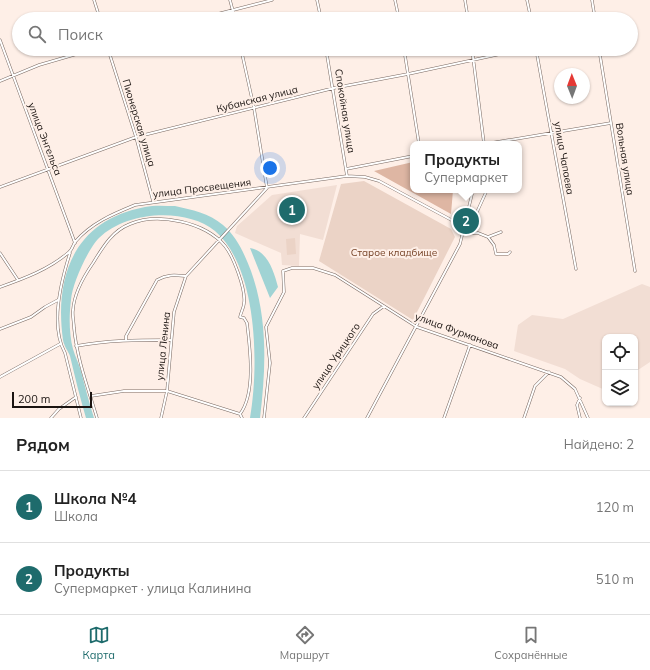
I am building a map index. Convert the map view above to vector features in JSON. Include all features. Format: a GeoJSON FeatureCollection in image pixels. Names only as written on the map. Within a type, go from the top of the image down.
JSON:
{"type":"FeatureCollection","features":[{"type":"Feature","properties":{"kind":"street"},"geometry":{"type":"LineString","coordinates":[[94,0],[98,12]]}},
{"type":"Feature","properties":{"kind":"street"},"geometry":{"type":"LineString","coordinates":[[230,0],[234,12]]}},
{"type":"Feature","properties":{"kind":"street"},"geometry":{"type":"LineString","coordinates":[[222,12],[272,0]]}},
{"type":"Feature","properties":{"kind":"street"},"geometry":{"type":"LineString","coordinates":[[317,0],[320,12]]}},
{"type":"Feature","properties":{"kind":"street"},"geometry":{"type":"LineString","coordinates":[[395,0],[398,12]]}},
{"type":"Feature","properties":{"kind":"street"},"geometry":{"type":"LineString","coordinates":[[465,0],[467,12]]}},
{"type":"Feature","properties":{"kind":"street"},"geometry":{"type":"LineString","coordinates":[[528,0],[530,12]]}},
{"type":"Feature","properties":{"kind":"street"},"geometry":{"type":"LineString","coordinates":[[592,0],[593,12]]}},
{"type":"Feature","properties":{"kind":"street","name":"улица Энгельса"},"geometry":{"type":"LineString","coordinates":[[0,40],[12,76],[75,243]]}},
{"type":"Feature","properties":{"kind":"street"},"geometry":{"type":"LineString","coordinates":[[0,81],[39,65],[70,56]]}},
{"type":"Feature","properties":{"kind":"street","name":"Пионерская улица"},"geometry":{"type":"LineString","coordinates":[[110,56],[136,137],[153,201]]}},
{"type":"Feature","properties":{"kind":"street"},"geometry":{"type":"LineString","coordinates":[[243,56],[254,108],[267,188]]}},
{"type":"Feature","properties":{"kind":"street","name":"Спокойная улица"},"geometry":{"type":"LineString","coordinates":[[327,56],[348,176]]}},
{"type":"Feature","properties":{"kind":"street"},"geometry":{"type":"LineString","coordinates":[[405,56],[419,141]]}},
{"type":"Feature","properties":{"kind":"street"},"geometry":{"type":"LineString","coordinates":[[473,56],[485,141]]}},
{"type":"Feature","properties":{"kind":"street","name":"Кубанская улица"},"geometry":{"type":"LineString","coordinates":[[0,187],[136,137],[334,88],[492,56]]}},
{"type":"Feature","properties":{"kind":"street","name":"улица Чапаева"},"geometry":{"type":"LineString","coordinates":[[537,56],[576,269]]}},
{"type":"Feature","properties":{"kind":"street","name":"Вольная улица"},"geometry":{"type":"LineString","coordinates":[[600,56],[635,271]]}},
{"type":"Feature","properties":{"kind":"street"},"geometry":{"type":"LineString","coordinates":[[508,141],[611,123]]}},
{"type":"Feature","properties":{"kind":"street"},"geometry":{"type":"LineString","coordinates":[[346,169],[410,157]]}},
{"type":"Feature","properties":{"kind":"street","name":"улица Просвещения"},"geometry":{"type":"LineString","coordinates":[[0,287],[43,269],[70,252],[75,243],[96,223],[116,212],[135,205],[153,201],[267,188],[348,176],[365,177],[378,181],[457,223],[463,233]]}},
{"type":"Feature","properties":{"kind":"street","name":"улица Ленина"},"geometry":{"type":"LineString","coordinates":[[161,418],[167,391],[170,340],[174,312],[186,276],[267,188]]}},
{"type":"Feature","properties":{"kind":"street"},"geometry":{"type":"LineString","coordinates":[[367,418],[460,244],[472,193]]}},
{"type":"Feature","properties":{"kind":"street"},"geometry":{"type":"LineString","coordinates":[[463,233],[472,226],[486,193]]}},
{"type":"Feature","properties":{"kind":"street"},"geometry":{"type":"LineString","coordinates":[[98,418],[91,396],[87,391],[84,373],[76,346],[72,310],[76,296],[88,271],[107,241],[119,230],[138,221],[166,219],[195,225],[225,246],[234,261],[245,302],[240,317],[244,318],[247,323],[251,356],[249,364],[249,392],[246,407],[240,414]]}},
{"type":"Feature","properties":{"kind":"street"},"geometry":{"type":"LineString","coordinates":[[488,237],[501,232]]}},
{"type":"Feature","properties":{"kind":"street"},"geometry":{"type":"LineString","coordinates":[[463,233],[478,233],[488,237],[494,246],[496,254],[508,254],[510,252]]}},
{"type":"Feature","properties":{"kind":"street"},"geometry":{"type":"LineString","coordinates":[[70,252],[58,300],[60,344],[65,352],[81,418]]}},
{"type":"Feature","properties":{"kind":"street"},"geometry":{"type":"LineString","coordinates":[[0,253],[18,280]]}},
{"type":"Feature","properties":{"kind":"street","name":"улица Фурманова"},"geometry":{"type":"LineString","coordinates":[[265,418],[270,363],[266,326],[284,292],[283,271],[292,268],[313,268],[335,275],[416,327],[549,372],[565,379],[575,389],[580,398]]}},
{"type":"Feature","properties":{"kind":"street"},"geometry":{"type":"LineString","coordinates":[[126,340],[126,336],[156,280],[164,276],[174,274],[186,276]]}},
{"type":"Feature","properties":{"kind":"street"},"geometry":{"type":"LineString","coordinates":[[0,329],[32,317],[45,307],[58,300]]}},
{"type":"Feature","properties":{"kind":"street","name":"улица Урицкого"},"geometry":{"type":"LineString","coordinates":[[304,418],[373,314],[384,306]]}},
{"type":"Feature","properties":{"kind":"street"},"geometry":{"type":"LineString","coordinates":[[76,346],[97,342],[126,340],[170,340]]}},
{"type":"Feature","properties":{"kind":"street"},"geometry":{"type":"LineString","coordinates":[[0,377],[60,344]]}},
{"type":"Feature","properties":{"kind":"street"},"geometry":{"type":"LineString","coordinates":[[444,418],[470,345]]}},
{"type":"Feature","properties":{"kind":"street"},"geometry":{"type":"LineString","coordinates":[[524,418],[535,386],[549,372]]}},
{"type":"Feature","properties":{"kind":"street"},"geometry":{"type":"LineString","coordinates":[[91,396],[124,391],[167,391],[240,414],[242,418]]}},
{"type":"Feature","properties":{"kind":"street"},"geometry":{"type":"LineString","coordinates":[[51,418],[59,409],[76,397]]}},
{"type":"Feature","properties":{"kind":"street"},"geometry":{"type":"LineString","coordinates":[[580,398],[577,405],[580,418]]}},
{"type":"Feature","properties":{"kind":"street"},"geometry":{"type":"LineString","coordinates":[[580,398],[588,418]]}},
{"type":"Feature","properties":{"kind":"shaded area"},"geometry":{"type":"Polygon","coordinates":[[[410,163],[410,191],[374,171],[410,163]]]}},
{"type":"Feature","properties":{"kind":"shaded area"},"geometry":{"type":"Polygon","coordinates":[[[337,185],[323,240],[300,234],[299,266],[282,265],[281,253],[235,233],[237,226],[272,195],[337,185]]]}},
{"type":"Feature","properties":{"kind":"shaded area"},"geometry":{"type":"Polygon","coordinates":[[[413,193],[453,193],[451,214],[413,193]]]}},
{"type":"Feature","properties":{"kind":"shaded area"},"geometry":{"type":"Polygon","coordinates":[[[642,284],[650,287],[650,362],[638,370],[638,334],[602,334],[602,389],[580,379],[565,369],[514,351],[518,325],[532,315],[563,319],[642,284]]]}},
{"type":"Feature","properties":{"kind":"green space","name":"Старое кладбище"},"geometry":{"type":"Polygon","coordinates":[[[364,181],[451,229],[455,237],[413,320],[319,261],[341,184],[364,181]]]}},
{"type":"Feature","properties":{"kind":"green space"},"geometry":{"type":"Polygon","coordinates":[[[295,238],[296,254],[287,255],[286,239],[295,238]]]}},
{"type":"Feature","properties":{"kind":"water"},"geometry":{"type":"Polygon","coordinates":[[[148,206],[175,206],[206,215],[223,225],[236,240],[251,271],[257,289],[263,325],[264,381],[260,418],[250,418],[253,397],[254,346],[252,319],[247,293],[240,269],[229,248],[215,231],[203,223],[188,218],[156,215],[124,222],[99,238],[90,250],[77,276],[70,306],[70,331],[73,349],[81,371],[94,418],[86,418],[70,356],[64,342],[61,316],[62,294],[67,273],[74,254],[86,238],[101,224],[121,214],[148,206]]]}},
{"type":"Feature","properties":{"kind":"water"},"geometry":{"type":"Polygon","coordinates":[[[250,248],[261,253],[266,258],[272,269],[278,287],[270,298],[250,248]]]}},
{"type":"Feature","properties":{"kind":"place","name":"Школа №4"},"geometry":{"type":"Point","coordinates":[292,210]}},
{"type":"Feature","properties":{"kind":"place","name":"Продукты"},"geometry":{"type":"Point","coordinates":[466,221]}}]}
